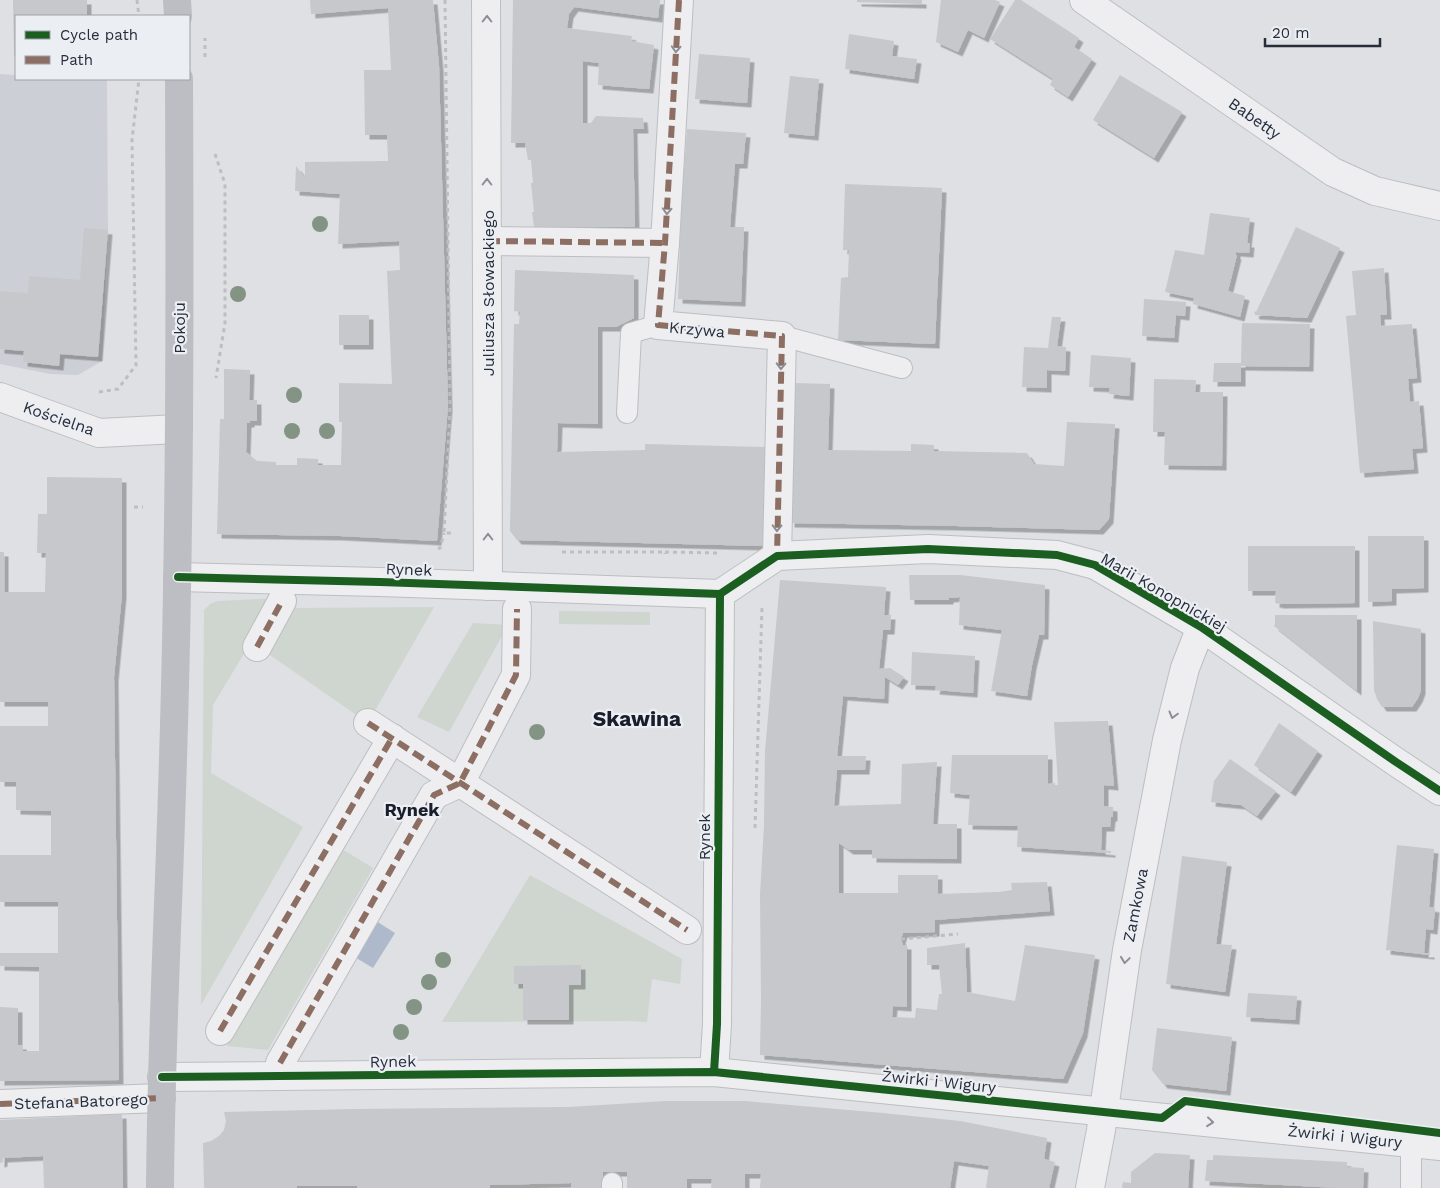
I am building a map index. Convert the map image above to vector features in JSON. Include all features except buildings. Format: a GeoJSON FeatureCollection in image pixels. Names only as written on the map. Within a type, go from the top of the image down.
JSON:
{"type":"FeatureCollection","features":[{"type":"Feature","properties":{"kind":"main road"},"geometry":{"type":"LineString","coordinates":[[177,0],[178,15]]}},
{"type":"Feature","properties":{"kind":"main road","name":"Pokoju"},"geometry":{"type":"LineString","coordinates":[[178,577],[180,341],[179,80]]}},
{"type":"Feature","properties":{"kind":"main road"},"geometry":{"type":"LineString","coordinates":[[160,1188],[178,577]]}},
{"type":"Feature","properties":{"kind":"street","name":"Juliusza Słowackiego"},"geometry":{"type":"LineString","coordinates":[[486,0],[488,586]]}},
{"type":"Feature","properties":{"kind":"street","name":"Krzywa"},"geometry":{"type":"LineString","coordinates":[[679,0],[665,243],[658,325],[782,336]]}},
{"type":"Feature","properties":{"kind":"street","name":"Babetty"},"geometry":{"type":"LineString","coordinates":[[1084,0],[1333,172],[1375,190],[1440,206]]}},
{"type":"Feature","properties":{"kind":"street"},"geometry":{"type":"LineString","coordinates":[[488,241],[665,243]]}},
{"type":"Feature","properties":{"kind":"street"},"geometry":{"type":"LineString","coordinates":[[720,594],[777,556],[782,336]]}},
{"type":"Feature","properties":{"kind":"street","name":"Kościelna"},"geometry":{"type":"LineString","coordinates":[[0,397],[99,433],[178,429]]}},
{"type":"Feature","properties":{"kind":"street","name":"Marii Konopnickiej"},"geometry":{"type":"LineString","coordinates":[[777,556],[928,549],[1057,556],[1095,566],[1201,627],[1440,791]]}},
{"type":"Feature","properties":{"kind":"street","name":"Rynek"},"geometry":{"type":"LineString","coordinates":[[162,1088],[714,1072],[717,1024],[720,594],[178,577]]}},
{"type":"Feature","properties":{"kind":"street"},"geometry":{"type":"LineString","coordinates":[[257,647],[282,601]]}},
{"type":"Feature","properties":{"kind":"street"},"geometry":{"type":"LineString","coordinates":[[280,1063],[434,796],[460,783],[516,675],[517,609]]}},
{"type":"Feature","properties":{"kind":"street","name":"Zamkowa"},"geometry":{"type":"LineString","coordinates":[[1090,1188],[1101,1130],[1127,950],[1167,740],[1185,668],[1201,627]]}},
{"type":"Feature","properties":{"kind":"street"},"geometry":{"type":"LineString","coordinates":[[368,722],[687,930]]}},
{"type":"Feature","properties":{"kind":"street"},"geometry":{"type":"LineString","coordinates":[[220,1031],[392,738]]}},
{"type":"Feature","properties":{"kind":"street","name":"Żwirki i Wigury"},"geometry":{"type":"LineString","coordinates":[[714,1072],[1440,1146]]}},
{"type":"Feature","properties":{"kind":"street","name":"Stefana Batorego"},"geometry":{"type":"LineString","coordinates":[[0,1104],[162,1088]]}},
{"type":"Feature","properties":{"kind":"lane"},"geometry":{"type":"LineString","coordinates":[[627,413],[631,333],[658,325]]}},
{"type":"Feature","properties":{"kind":"lane"},"geometry":{"type":"LineString","coordinates":[[782,336],[902,368]]}},
{"type":"Feature","properties":{"kind":"lane"},"geometry":{"type":"LineString","coordinates":[[1411,1143],[1411,1188]]}},
{"type":"Feature","properties":{"kind":"path"},"geometry":{"type":"LineString","coordinates":[[138,0],[138,15]]}},
{"type":"Feature","properties":{"kind":"path"},"geometry":{"type":"LineString","coordinates":[[433,552],[440,548],[444,533],[450,406],[445,0]]}},
{"type":"Feature","properties":{"kind":"path"},"geometry":{"type":"LineString","coordinates":[[205,30],[205,58]]}},
{"type":"Feature","properties":{"kind":"path"},"geometry":{"type":"LineString","coordinates":[[99,392],[118,390],[136,365],[132,140],[139,80]]}},
{"type":"Feature","properties":{"kind":"path"},"geometry":{"type":"LineString","coordinates":[[214,150],[224,184],[225,243],[225,323],[214,387]]}},
{"type":"Feature","properties":{"kind":"path"},"geometry":{"type":"LineString","coordinates":[[444,533],[488,533]]}},
{"type":"Feature","properties":{"kind":"path"},"geometry":{"type":"LineString","coordinates":[[901,939],[958,934]]}},
{"type":"Feature","properties":{"kind":"shaded area"},"geometry":{"type":"Polygon","coordinates":[[[0,74],[15,75],[15,80],[107,80],[108,230],[102,361],[78,375],[50,374],[0,364],[0,74]]]}},
{"type":"Feature","properties":{"kind":"shaded area"},"geometry":{"type":"Polygon","coordinates":[[[279,598],[284,610],[298,608],[434,607],[368,723],[251,642],[213,705],[211,773],[303,827],[201,1005],[204,610],[210,604],[218,601],[279,598]]]}},
{"type":"Feature","properties":{"kind":"shaded area"},"geometry":{"type":"Polygon","coordinates":[[[559,611],[650,612],[650,625],[559,624],[559,611]]]}},
{"type":"Feature","properties":{"kind":"shaded area"},"geometry":{"type":"Polygon","coordinates":[[[473,623],[508,625],[449,732],[417,717],[473,623]]]}},
{"type":"Feature","properties":{"kind":"shaded area"},"geometry":{"type":"Polygon","coordinates":[[[337,846],[373,868],[268,1050],[227,1046],[337,846]]]}},
{"type":"Feature","properties":{"kind":"shaded area"},"geometry":{"type":"Polygon","coordinates":[[[530,875],[682,959],[680,984],[652,979],[647,1022],[442,1022],[530,875]]]}},
{"type":"Feature","properties":{"kind":"water"},"geometry":{"type":"Polygon","coordinates":[[[365,914],[395,933],[373,968],[343,950],[365,914]]]}},
{"type":"Feature","properties":{"kind":"marked path"},"geometry":{"type":"LineString","coordinates":[[679,0],[665,243],[658,325],[782,336],[777,556]]}},
{"type":"Feature","properties":{"kind":"marked path"},"geometry":{"type":"LineString","coordinates":[[488,241],[665,243]]}},
{"type":"Feature","properties":{"kind":"marked path"},"geometry":{"type":"LineString","coordinates":[[257,647],[282,601]]}},
{"type":"Feature","properties":{"kind":"marked path"},"geometry":{"type":"LineString","coordinates":[[280,1063],[434,795],[460,783],[516,675],[517,609]]}},
{"type":"Feature","properties":{"kind":"marked path"},"geometry":{"type":"LineString","coordinates":[[368,723],[687,930]]}},
{"type":"Feature","properties":{"kind":"marked path"},"geometry":{"type":"LineString","coordinates":[[220,1031],[392,738]]}},
{"type":"Feature","properties":{"kind":"marked path"},"geometry":{"type":"LineString","coordinates":[[0,1104],[161,1098]]}},
{"type":"Feature","properties":{"kind":"cycle path"},"geometry":{"type":"LineString","coordinates":[[720,594],[777,556],[928,549],[1057,555],[1095,565],[1201,627],[1440,791]]}},
{"type":"Feature","properties":{"kind":"cycle path"},"geometry":{"type":"LineString","coordinates":[[178,577],[720,594]]}},
{"type":"Feature","properties":{"kind":"cycle path"},"geometry":{"type":"LineString","coordinates":[[714,1072],[717,1024],[720,594]]}},
{"type":"Feature","properties":{"kind":"cycle path"},"geometry":{"type":"LineString","coordinates":[[162,1077],[714,1072],[1162,1118],[1185,1101],[1440,1133]]}},
{"type":"Feature","properties":{"kind":"district","name":"Skawina"},"geometry":{"type":"Point","coordinates":[637,719]}},
{"type":"Feature","properties":{"kind":"district","name":"Rynek"},"geometry":{"type":"Point","coordinates":[412,810]}}]}
